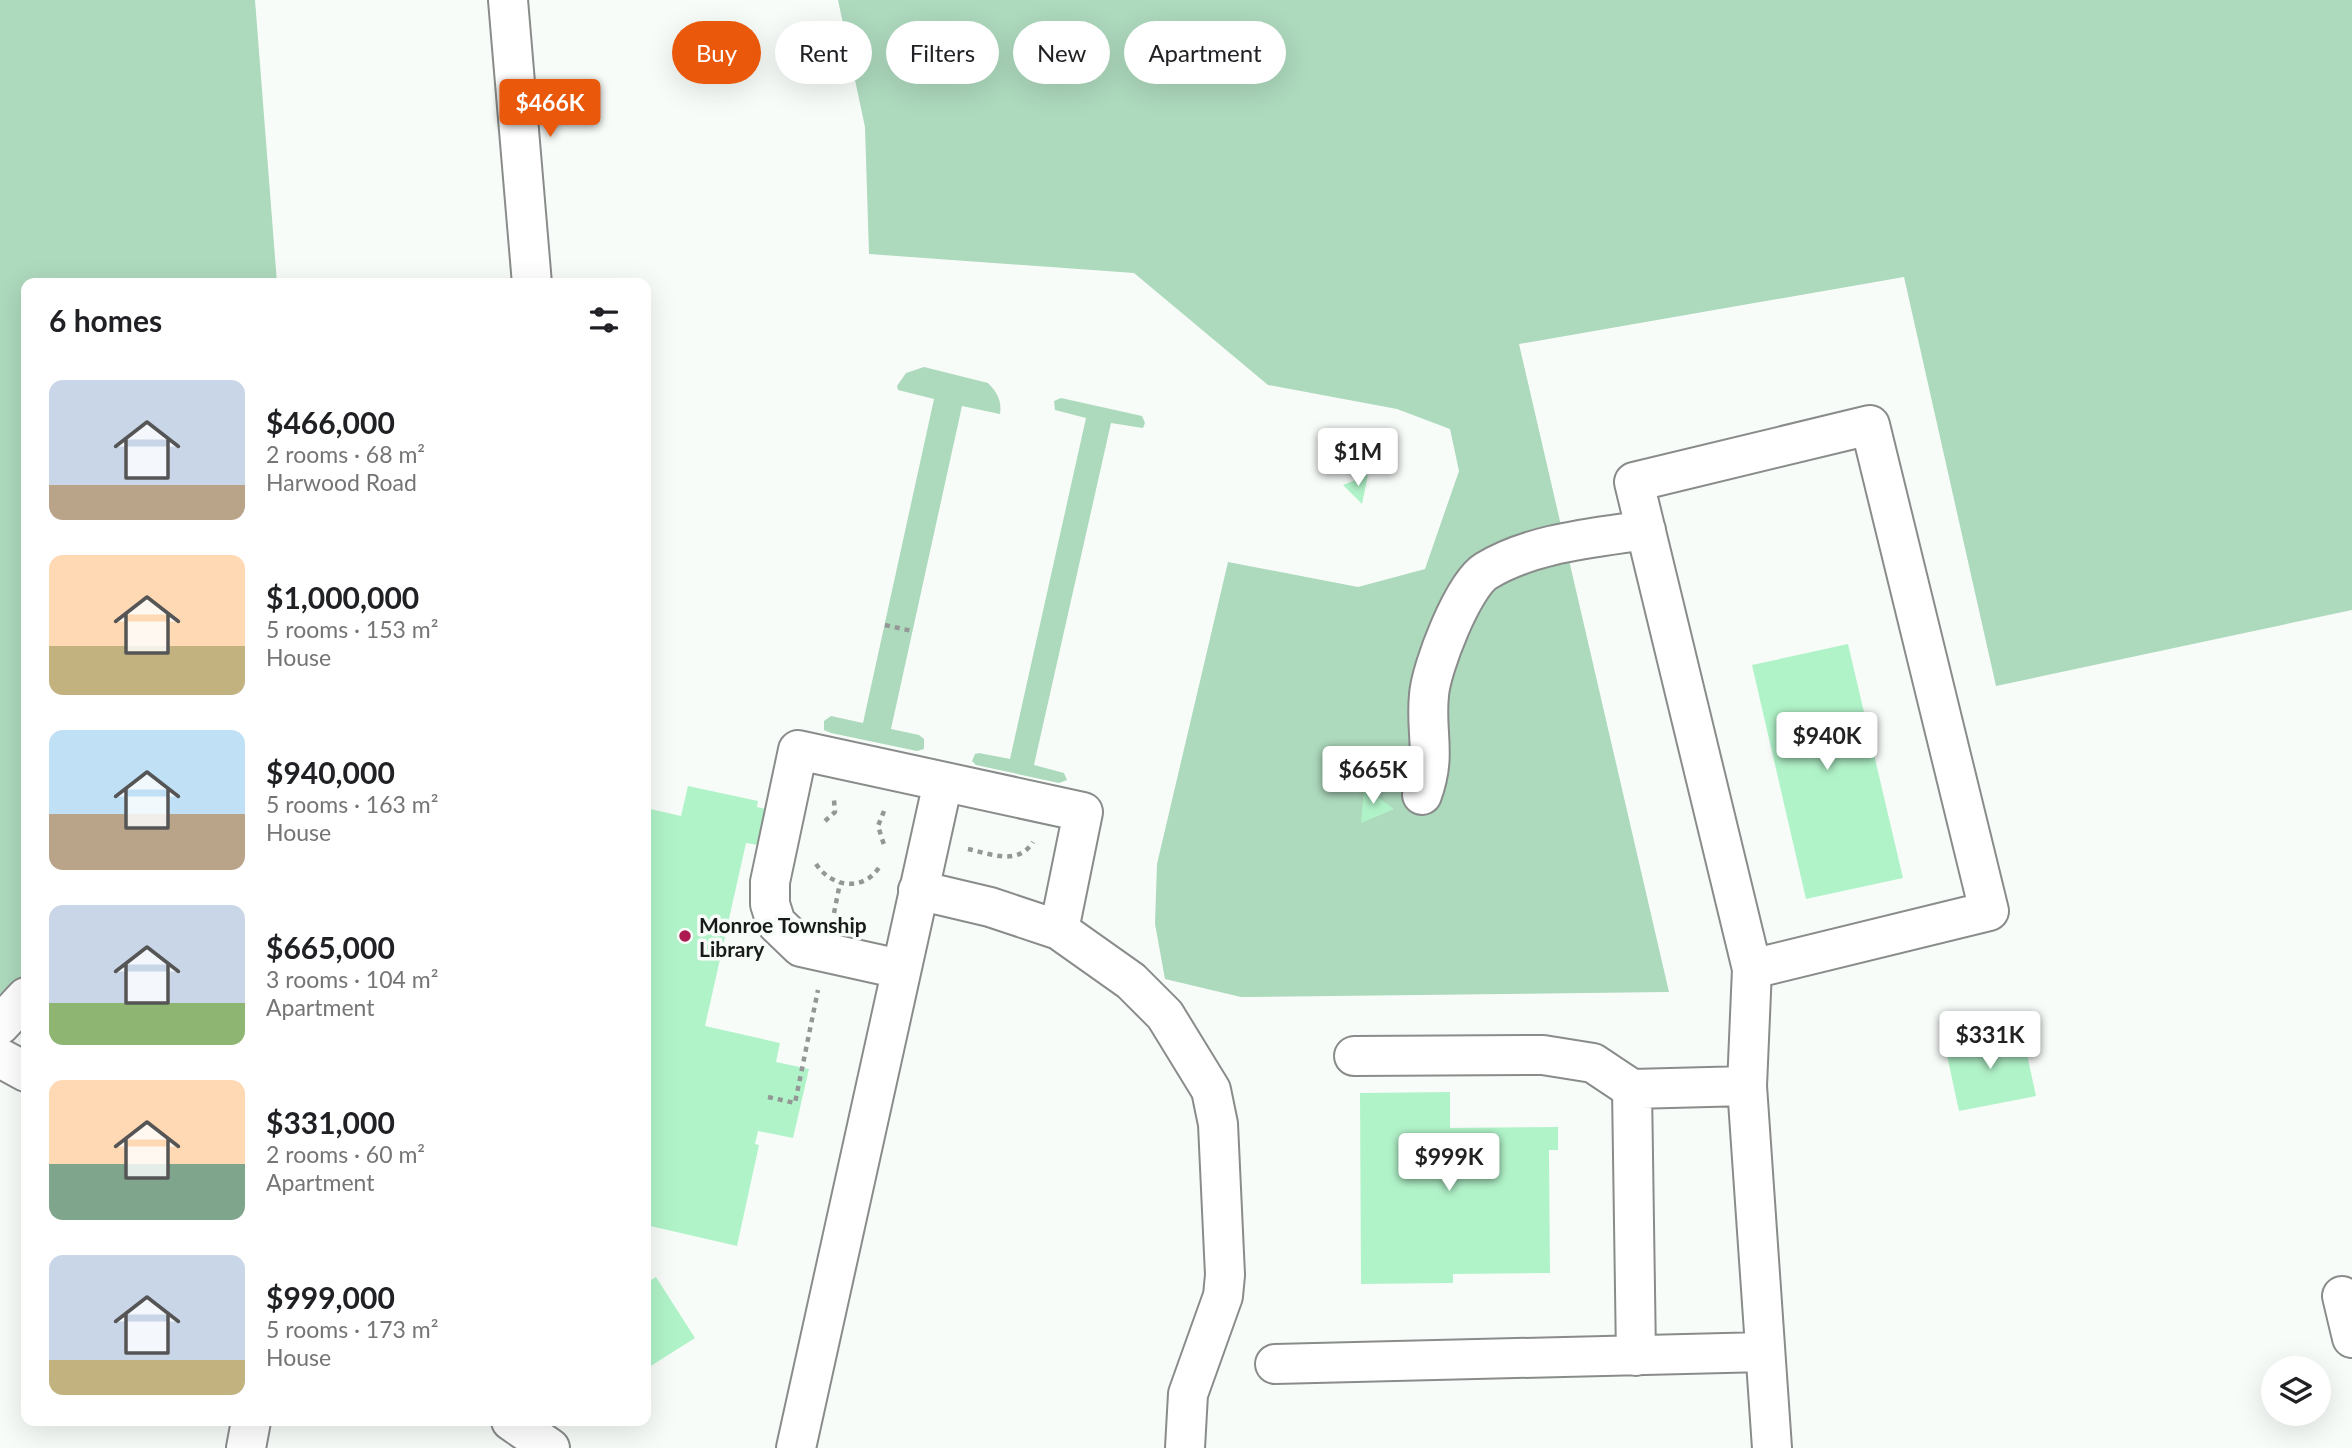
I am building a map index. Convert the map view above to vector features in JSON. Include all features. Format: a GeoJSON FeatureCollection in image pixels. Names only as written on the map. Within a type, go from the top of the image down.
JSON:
{"type":"FeatureCollection","features":[{"type":"Feature","properties":{"kind":"street"},"geometry":{"type":"LineString","coordinates":[[508,0],[531,278]]}},
{"type":"Feature","properties":{"kind":"street"},"geometry":{"type":"LineString","coordinates":[[1752,969],[1989,911],[1870,425],[1634,482],[1752,969],[1747,1086],[1772,1448]]}},
{"type":"Feature","properties":{"kind":"street"},"geometry":{"type":"LineString","coordinates":[[1422,795],[1431,772],[1429,695],[1437,657],[1454,617],[1483,572],[1528,554],[1573,542],[1646,530]]}},
{"type":"Feature","properties":{"kind":"street"},"geometry":{"type":"LineString","coordinates":[[900,969],[800,947],[776,923],[770,904],[771,882],[815,754],[1083,812],[1059,930]]}},
{"type":"Feature","properties":{"kind":"street"},"geometry":{"type":"LineString","coordinates":[[796,1448],[943,782]]}},
{"type":"Feature","properties":{"kind":"street"},"geometry":{"type":"LineString","coordinates":[[918,890],[990,907],[1059,930],[1131,981],[1165,1015],[1212,1090],[1218,1124],[1225,1275],[1223,1296],[1188,1394],[1185,1448]]}},
{"type":"Feature","properties":{"kind":"street"},"geometry":{"type":"LineString","coordinates":[[0,1025],[21,1002]]}},
{"type":"Feature","properties":{"kind":"street"},"geometry":{"type":"LineString","coordinates":[[1354,1056],[1543,1055],[1593,1063],[1632,1089],[1747,1086]]}},
{"type":"Feature","properties":{"kind":"street"},"geometry":{"type":"LineString","coordinates":[[0,1058],[21,1069]]}},
{"type":"Feature","properties":{"kind":"street"},"geometry":{"type":"LineString","coordinates":[[1632,1089],[1636,1356]]}},
{"type":"Feature","properties":{"kind":"street"},"geometry":{"type":"LineString","coordinates":[[2342,1296],[2352,1338]]}},
{"type":"Feature","properties":{"kind":"street"},"geometry":{"type":"LineString","coordinates":[[1275,1364],[1765,1352]]}},
{"type":"Feature","properties":{"kind":"street"},"geometry":{"type":"LineString","coordinates":[[246,1448],[250,1426]]}},
{"type":"Feature","properties":{"kind":"path"},"geometry":{"type":"LineString","coordinates":[[885,625],[912,631]]}},
{"type":"Feature","properties":{"kind":"path"},"geometry":{"type":"LineString","coordinates":[[815,754],[835,812],[823,823]]}},
{"type":"Feature","properties":{"kind":"path"},"geometry":{"type":"LineString","coordinates":[[813,855],[824,876],[840,883],[859,883],[870,878],[884,858],[885,846],[878,821],[906,774]]}},
{"type":"Feature","properties":{"kind":"path"},"geometry":{"type":"LineString","coordinates":[[768,1097],[795,1103],[840,883]]}},
{"type":"Feature","properties":{"kind":"green space"},"geometry":{"type":"Polygon","coordinates":[[[0,0],[255,0],[277,278],[21,278],[21,1002],[0,1025],[0,0]]]}},
{"type":"Feature","properties":{"kind":"green space"},"geometry":{"type":"Polygon","coordinates":[[[838,0],[2352,0],[2352,610],[1996,686],[1904,277],[1519,344],[1669,992],[1241,997],[1165,979],[1155,924],[1157,864],[1228,562],[1358,587],[1425,569],[1459,471],[1450,429],[1397,409],[1268,385],[1134,273],[869,254],[865,127],[856,84],[872,84],[872,21],[842,21],[838,0]]]}},
{"type":"Feature","properties":{"kind":"green space"},"geometry":{"type":"Polygon","coordinates":[[[924,367],[988,383],[998,397],[1000,414],[962,406],[891,729],[919,735],[924,739],[924,749],[917,751],[831,733],[824,730],[824,721],[831,716],[863,723],[934,399],[898,390],[897,386],[906,373],[924,367]]]}},
{"type":"Feature","properties":{"kind":"green space"},"geometry":{"type":"Polygon","coordinates":[[[1061,398],[1142,416],[1145,423],[1143,428],[1111,423],[1034,765],[1064,773],[1067,780],[1059,783],[976,765],[972,761],[975,754],[979,753],[1010,759],[1086,418],[1055,410],[1054,401],[1061,398]]]}},
{"type":"Feature","properties":{"kind":"building"},"geometry":{"type":"Polygon","coordinates":[[[1368,475],[1362,504],[1343,485],[1368,475]]]}},
{"type":"Feature","properties":{"kind":"building"},"geometry":{"type":"Polygon","coordinates":[[[1848,644],[1903,878],[1806,899],[1752,665],[1848,644]]]}},
{"type":"Feature","properties":{"kind":"building","name":"Monroe Township Library"},"geometry":{"type":"Polygon","coordinates":[[[688,786],[758,801],[757,807],[766,809],[758,845],[746,843],[705,1026],[780,1043],[776,1062],[809,1069],[793,1138],[758,1131],[755,1144],[759,1145],[737,1246],[651,1226],[651,809],[681,816],[688,786]]]}},
{"type":"Feature","properties":{"kind":"building"},"geometry":{"type":"Polygon","coordinates":[[[1364,787],[1394,809],[1361,823],[1364,787]]]}},
{"type":"Feature","properties":{"kind":"building"},"geometry":{"type":"Polygon","coordinates":[[[2022,1031],[2036,1096],[1959,1111],[1945,1046],[2022,1031]]]}},
{"type":"Feature","properties":{"kind":"building"},"geometry":{"type":"Polygon","coordinates":[[[1450,1092],[1450,1128],[1558,1127],[1558,1150],[1549,1150],[1550,1273],[1453,1274],[1453,1283],[1361,1284],[1360,1093],[1450,1092]]]}},
{"type":"Feature","properties":{"kind":"building"},"geometry":{"type":"Polygon","coordinates":[[[656,1277],[695,1338],[651,1366],[651,1280],[656,1277]]]}},
{"type":"Feature","properties":{"kind":"place","name":"Monroe Township Library"},"geometry":{"type":"Point","coordinates":[685,936]}}]}
